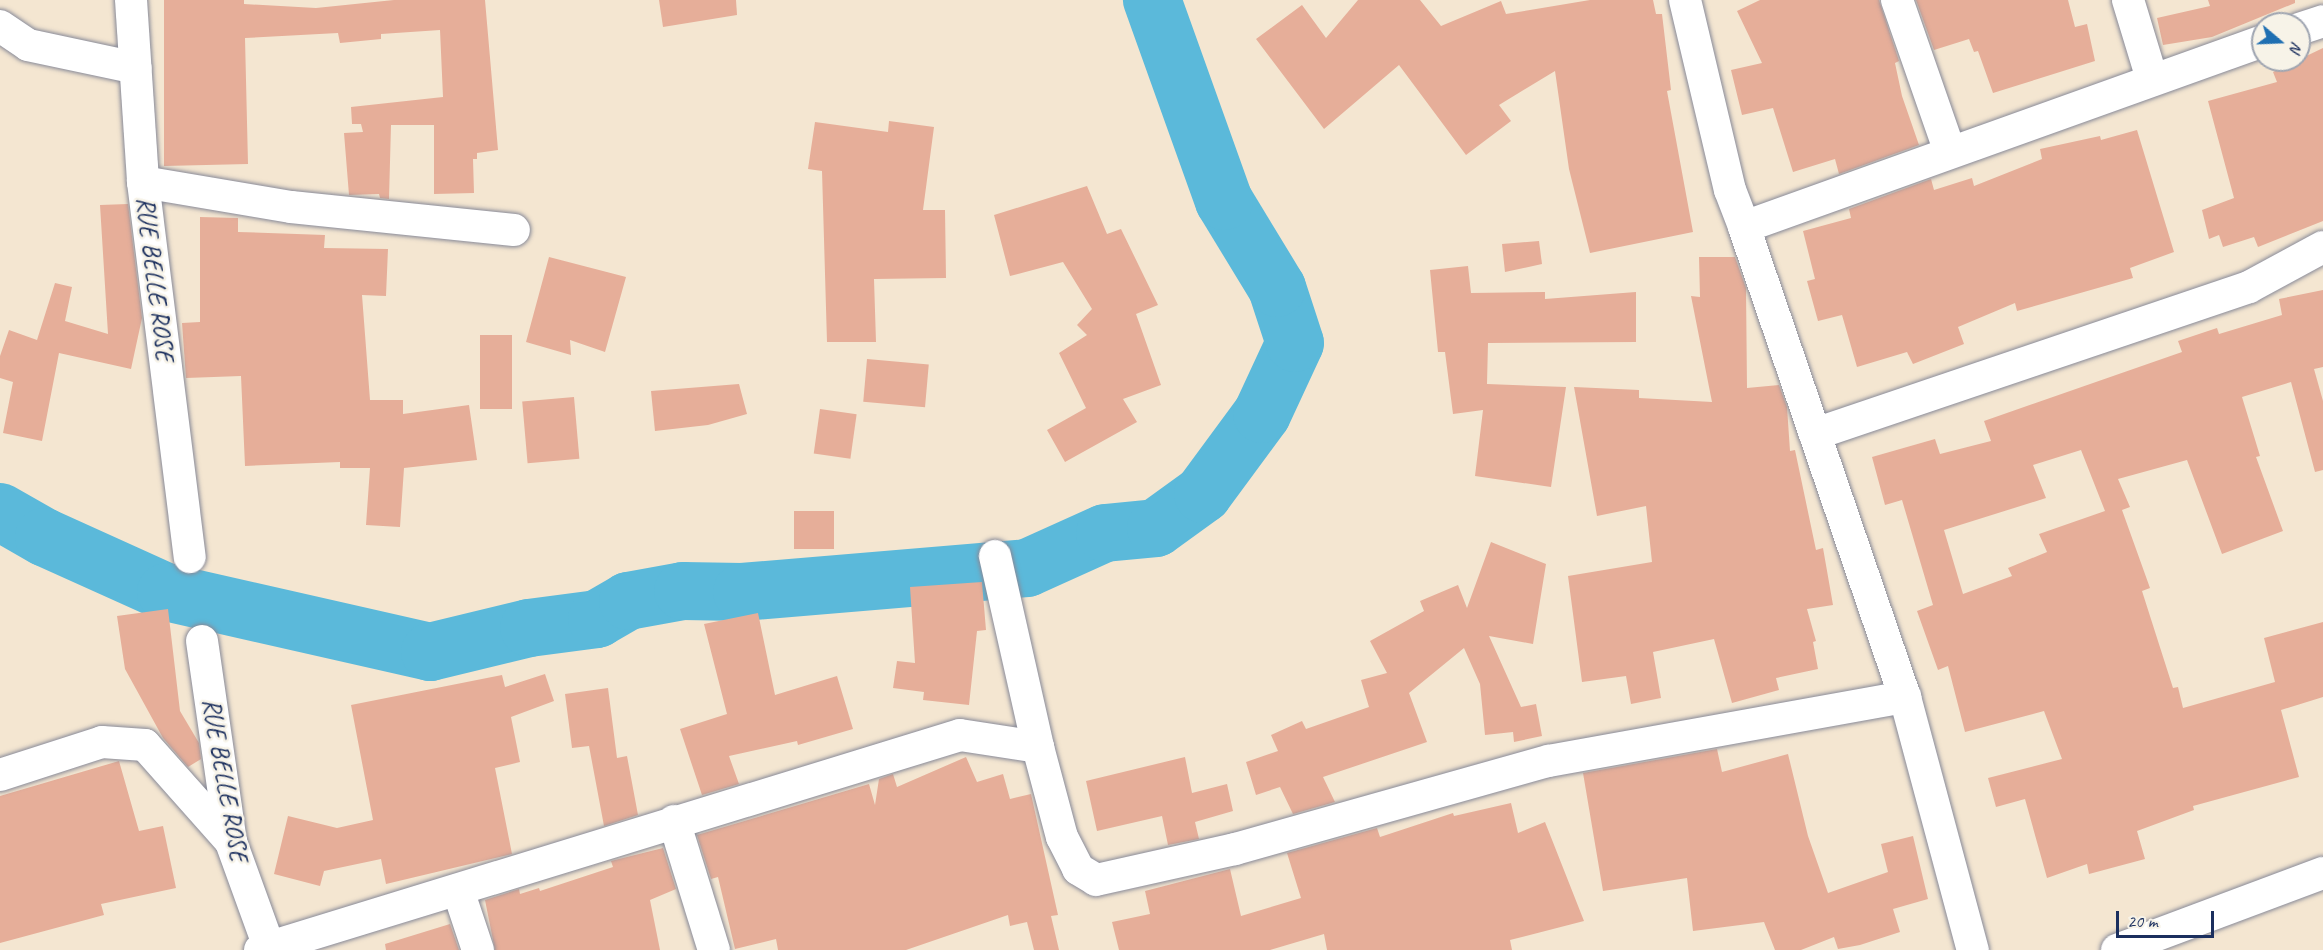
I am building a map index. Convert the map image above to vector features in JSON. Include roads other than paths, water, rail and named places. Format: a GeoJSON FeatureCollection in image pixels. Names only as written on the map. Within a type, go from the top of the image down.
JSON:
{"type":"FeatureCollection","features":[{"type":"Feature","properties":{"kind":"street","name":"RUE BELLE ROSE"},"geometry":{"type":"LineString","coordinates":[[131,0],[143,182],[190,556]]}},
{"type":"Feature","properties":{"kind":"street"},"geometry":{"type":"LineString","coordinates":[[1685,0],[1730,190],[1905,697],[1973,950]]}},
{"type":"Feature","properties":{"kind":"street"},"geometry":{"type":"LineString","coordinates":[[1897,0],[1950,152]]}},
{"type":"Feature","properties":{"kind":"street"},"geometry":{"type":"LineString","coordinates":[[2128,0],[2152,79]]}},
{"type":"Feature","properties":{"kind":"street"},"geometry":{"type":"LineString","coordinates":[[0,26],[28,45],[136,68]]}},
{"type":"Feature","properties":{"kind":"street"},"geometry":{"type":"LineString","coordinates":[[1744,226],[2251,45]]}},
{"type":"Feature","properties":{"kind":"street"},"geometry":{"type":"LineString","coordinates":[[143,182],[291,207],[514,230]]}},
{"type":"Feature","properties":{"kind":"street"},"geometry":{"type":"LineString","coordinates":[[1815,434],[2249,287],[2323,247]]}},
{"type":"Feature","properties":{"kind":"street"},"geometry":{"type":"LineString","coordinates":[[997,570],[1018,649],[1038,747],[1062,837],[1078,869],[1096,880],[1235,849],[1549,761],[1905,697]]}},
{"type":"Feature","properties":{"kind":"street","name":"RUE BELLE ROSE"},"geometry":{"type":"LineString","coordinates":[[202,641],[231,842],[266,949]]}},
{"type":"Feature","properties":{"kind":"street"},"geometry":{"type":"LineString","coordinates":[[266,949],[674,820],[960,735],[1038,747]]}},
{"type":"Feature","properties":{"kind":"street"},"geometry":{"type":"LineString","coordinates":[[0,775],[102,742],[145,745],[231,842]]}},
{"type":"Feature","properties":{"kind":"street"},"geometry":{"type":"LineString","coordinates":[[674,820],[714,950]]}},
{"type":"Feature","properties":{"kind":"street"},"geometry":{"type":"LineString","coordinates":[[2117,950],[2323,873]]}},
{"type":"Feature","properties":{"kind":"street"},"geometry":{"type":"LineString","coordinates":[[458,890],[478,950]]}},
{"type":"Feature","properties":{"kind":"waterway"},"geometry":{"type":"LineString","coordinates":[[0,512],[44,537],[166,592],[430,652],[529,628],[597,619],[628,601],[683,591],[742,592],[1027,568],[1105,533],[1156,528],[1203,494],[1262,414],[1295,343],[1277,288],[1224,201],[1152,0]]}}]}
